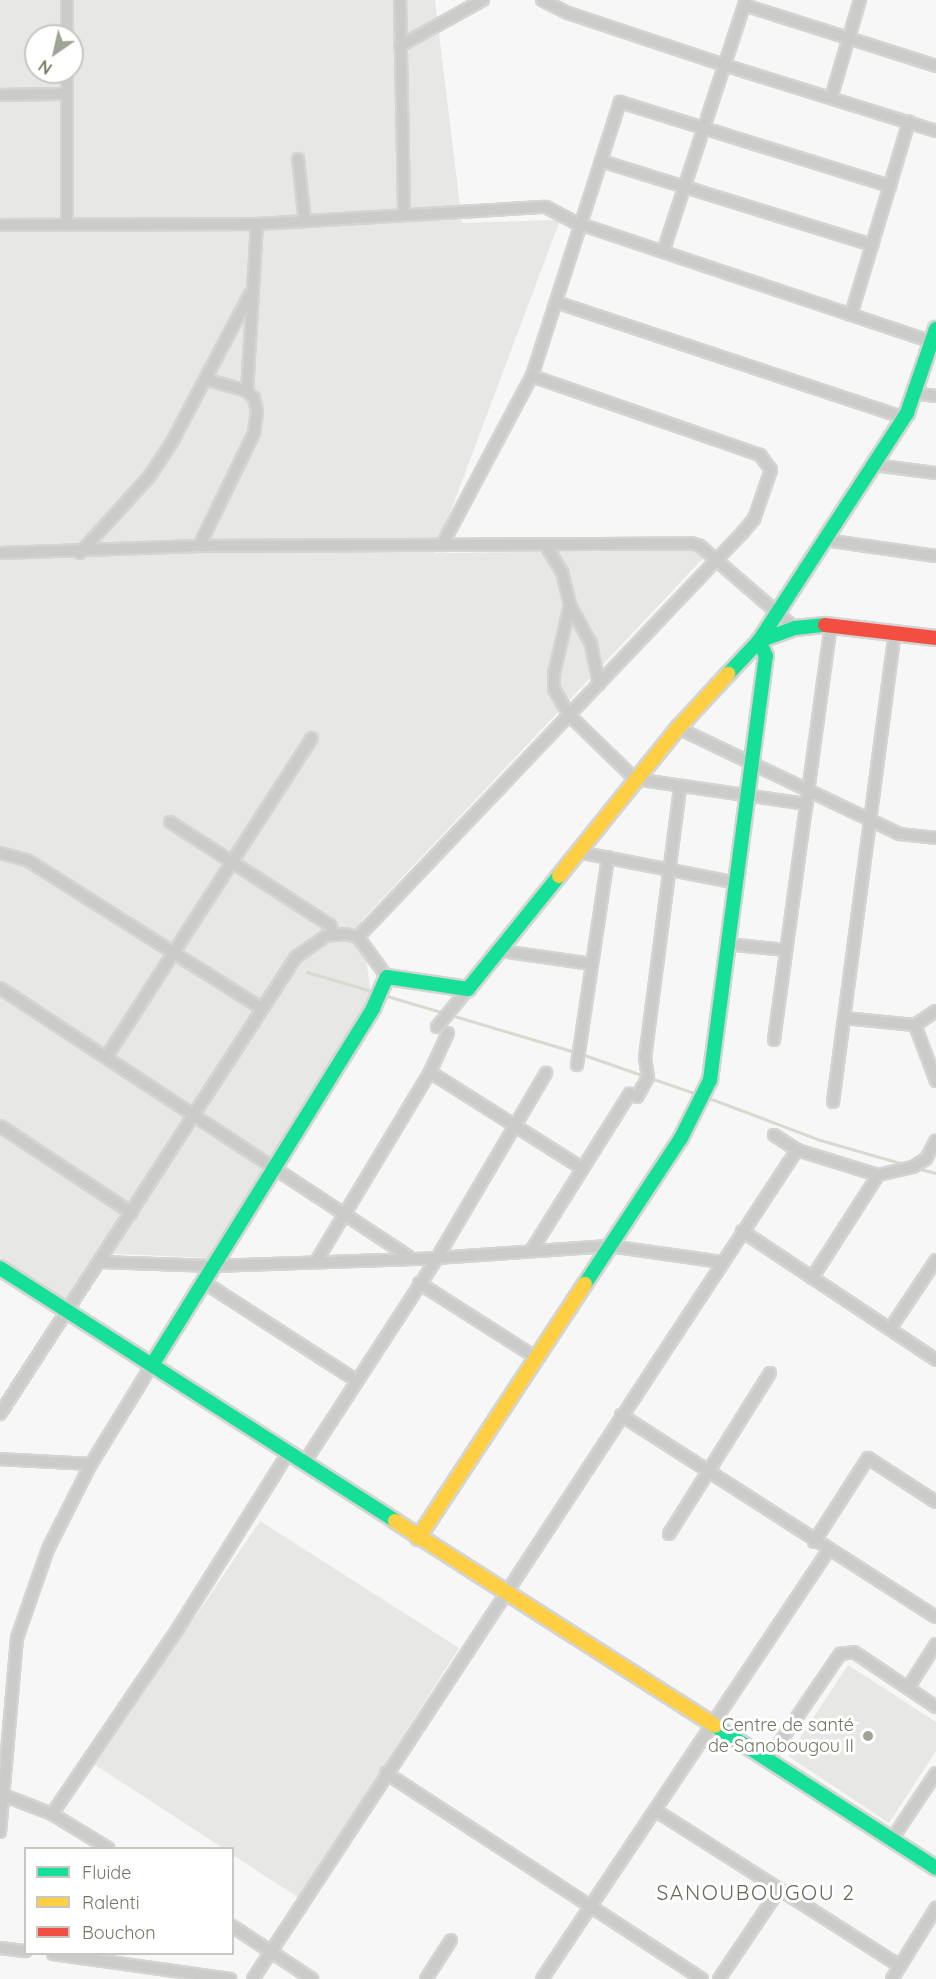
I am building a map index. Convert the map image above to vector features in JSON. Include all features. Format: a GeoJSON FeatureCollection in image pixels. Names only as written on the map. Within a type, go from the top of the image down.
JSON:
{"type":"FeatureCollection","features":[{"type":"Feature","properties":{"kind":"street"},"geometry":{"type":"LineString","coordinates":[[67,0],[67,24]]}},
{"type":"Feature","properties":{"kind":"street"},"geometry":{"type":"LineString","coordinates":[[400,0],[404,215]]}},
{"type":"Feature","properties":{"kind":"street"},"geometry":{"type":"LineString","coordinates":[[400,46],[483,0]]}},
{"type":"Feature","properties":{"kind":"street"},"geometry":{"type":"LineString","coordinates":[[542,0],[568,13],[724,65],[936,131]]}},
{"type":"Feature","properties":{"kind":"street"},"geometry":{"type":"LineString","coordinates":[[831,98],[860,0]]}},
{"type":"Feature","properties":{"kind":"street"},"geometry":{"type":"LineString","coordinates":[[663,252],[745,2],[936,66]]}},
{"type":"Feature","properties":{"kind":"street"},"geometry":{"type":"LineString","coordinates":[[67,84],[67,225]]}},
{"type":"Feature","properties":{"kind":"street"},"geometry":{"type":"LineString","coordinates":[[0,95],[67,94]]}},
{"type":"Feature","properties":{"kind":"street"},"geometry":{"type":"LineString","coordinates":[[442,545],[532,376],[620,102],[890,186]]}},
{"type":"Feature","properties":{"kind":"street"},"geometry":{"type":"LineString","coordinates":[[851,315],[909,122]]}},
{"type":"Feature","properties":{"kind":"street"},"geometry":{"type":"LineString","coordinates":[[298,159],[305,221]]}},
{"type":"Feature","properties":{"kind":"street"},"geometry":{"type":"LineString","coordinates":[[601,161],[872,245]]}},
{"type":"Feature","properties":{"kind":"street"},"geometry":{"type":"LineString","coordinates":[[0,225],[257,224],[546,207],[581,224],[851,315],[934,335],[904,418],[759,641],[678,728],[635,779],[501,951],[437,1027]]}},
{"type":"Feature","properties":{"kind":"street"},"geometry":{"type":"LineString","coordinates":[[247,391],[251,292],[257,224]]}},
{"type":"Feature","properties":{"kind":"street"},"geometry":{"type":"LineString","coordinates":[[80,553],[149,477],[205,380],[251,292]]}},
{"type":"Feature","properties":{"kind":"street"},"geometry":{"type":"LineString","coordinates":[[556,302],[904,418]]}},
{"type":"Feature","properties":{"kind":"street"},"geometry":{"type":"LineString","coordinates":[[358,937],[754,519],[771,470],[768,462],[760,455],[532,376]]}},
{"type":"Feature","properties":{"kind":"street"},"geometry":{"type":"LineString","coordinates":[[199,546],[254,433],[257,411],[254,398],[247,391],[205,380]]}},
{"type":"Feature","properties":{"kind":"street"},"geometry":{"type":"LineString","coordinates":[[914,393],[936,396]]}},
{"type":"Feature","properties":{"kind":"street"},"geometry":{"type":"LineString","coordinates":[[874,465],[936,473]]}},
{"type":"Feature","properties":{"kind":"street"},"geometry":{"type":"LineString","coordinates":[[825,540],[936,556]]}},
{"type":"Feature","properties":{"kind":"street"},"geometry":{"type":"LineString","coordinates":[[0,553],[80,553],[199,546],[691,543],[716,561],[776,616],[795,628]]}},
{"type":"Feature","properties":{"kind":"street"},"geometry":{"type":"LineString","coordinates":[[545,544],[562,572],[570,605],[591,644],[599,684]]}},
{"type":"Feature","properties":{"kind":"street"},"geometry":{"type":"LineString","coordinates":[[570,605],[554,674],[554,689],[569,715],[635,779],[807,804]]}},
{"type":"Feature","properties":{"kind":"street"},"geometry":{"type":"LineString","coordinates":[[759,641],[795,628],[831,625],[936,638]]}},
{"type":"Feature","properties":{"kind":"street"},"geometry":{"type":"LineString","coordinates":[[774,1040],[831,625]]}},
{"type":"Feature","properties":{"kind":"street"},"geometry":{"type":"LineString","coordinates":[[833,1102],[895,634]]}},
{"type":"Feature","properties":{"kind":"street"},"geometry":{"type":"LineString","coordinates":[[418,1538],[681,1138],[710,1080],[733,882],[766,656],[759,641]]}},
{"type":"Feature","properties":{"kind":"street"},"geometry":{"type":"LineString","coordinates":[[678,728],[899,834],[936,838]]}},
{"type":"Feature","properties":{"kind":"street"},"geometry":{"type":"LineString","coordinates":[[107,1056],[177,951],[312,738]]}},
{"type":"Feature","properties":{"kind":"street"},"geometry":{"type":"LineString","coordinates":[[531,1251],[582,1168],[648,1077],[645,1058],[680,787]]}},
{"type":"Feature","properties":{"kind":"street"},"geometry":{"type":"LineString","coordinates":[[170,822],[234,861],[330,925],[334,935]]}},
{"type":"Feature","properties":{"kind":"street"},"geometry":{"type":"LineString","coordinates":[[578,852],[733,882]]}},
{"type":"Feature","properties":{"kind":"street"},"geometry":{"type":"LineString","coordinates":[[0,853],[27,860],[177,951],[261,1008]]}},
{"type":"Feature","properties":{"kind":"street"},"geometry":{"type":"LineString","coordinates":[[577,1065],[608,857]]}},
{"type":"Feature","properties":{"kind":"street"},"geometry":{"type":"LineString","coordinates":[[0,1414],[101,1262],[261,1008],[296,957],[334,935],[358,937],[387,977],[468,989]]}},
{"type":"Feature","properties":{"kind":"street"},"geometry":{"type":"LineString","coordinates":[[726,944],[786,950]]}},
{"type":"Feature","properties":{"kind":"street"},"geometry":{"type":"LineString","coordinates":[[501,951],[592,964]]}},
{"type":"Feature","properties":{"kind":"street"},"geometry":{"type":"LineString","coordinates":[[0,1832],[17,1638],[48,1549],[91,1464],[202,1281],[373,1008],[387,977]]}},
{"type":"Feature","properties":{"kind":"street"},"geometry":{"type":"LineString","coordinates":[[0,988],[276,1166],[408,1257]]}},
{"type":"Feature","properties":{"kind":"street"},"geometry":{"type":"LineString","coordinates":[[844,1018],[915,1025],[936,1011]]}},
{"type":"Feature","properties":{"kind":"street"},"geometry":{"type":"LineString","coordinates":[[915,1025],[936,1081]]}},
{"type":"Feature","properties":{"kind":"street"},"geometry":{"type":"LineString","coordinates":[[317,1260],[430,1072],[448,1033]]}},
{"type":"Feature","properties":{"kind":"street"},"geometry":{"type":"LineString","coordinates":[[430,1072],[582,1168]]}},
{"type":"Feature","properties":{"kind":"street"},"geometry":{"type":"LineString","coordinates":[[304,1463],[437,1258],[546,1073]]}},
{"type":"Feature","properties":{"kind":"street"},"geometry":{"type":"LineString","coordinates":[[0,1126],[132,1212]]}},
{"type":"Feature","properties":{"kind":"street"},"geometry":{"type":"LineString","coordinates":[[774,1135],[797,1150],[878,1175],[913,1167],[926,1159],[936,1140]]}},
{"type":"Feature","properties":{"kind":"street"},"geometry":{"type":"LineString","coordinates":[[253,1979],[741,1231],[797,1150]]}},
{"type":"Feature","properties":{"kind":"street"},"geometry":{"type":"LineString","coordinates":[[812,1278],[878,1175]]}},
{"type":"Feature","properties":{"kind":"street"},"geometry":{"type":"LineString","coordinates":[[741,1231],[936,1360]]}},
{"type":"Feature","properties":{"kind":"street"},"geometry":{"type":"LineString","coordinates":[[101,1262],[213,1266],[317,1260],[437,1258],[609,1246],[721,1262]]}},
{"type":"Feature","properties":{"kind":"street"},"geometry":{"type":"LineString","coordinates":[[890,1329],[936,1260]]}},
{"type":"Feature","properties":{"kind":"street"},"geometry":{"type":"LineString","coordinates":[[0,1268],[504,1594],[936,1868]]}},
{"type":"Feature","properties":{"kind":"street"},"geometry":{"type":"LineString","coordinates":[[202,1281],[357,1381]]}},
{"type":"Feature","properties":{"kind":"street"},"geometry":{"type":"LineString","coordinates":[[420,1284],[535,1357]]}},
{"type":"Feature","properties":{"kind":"street"},"geometry":{"type":"LineString","coordinates":[[669,1534],[770,1373]]}},
{"type":"Feature","properties":{"kind":"street"},"geometry":{"type":"LineString","coordinates":[[621,1415],[828,1551],[936,1617]]}},
{"type":"Feature","properties":{"kind":"street"},"geometry":{"type":"LineString","coordinates":[[52,1814],[179,1627],[288,1453]]}},
{"type":"Feature","properties":{"kind":"street"},"geometry":{"type":"LineString","coordinates":[[814,1542],[868,1458],[936,1502]]}},
{"type":"Feature","properties":{"kind":"street"},"geometry":{"type":"LineString","coordinates":[[0,1459],[91,1464]]}},
{"type":"Feature","properties":{"kind":"street"},"geometry":{"type":"LineString","coordinates":[[542,1979],[656,1810],[710,1724],[828,1551]]}},
{"type":"Feature","properties":{"kind":"street"},"geometry":{"type":"LineString","coordinates":[[908,1688],[936,1644]]}},
{"type":"Feature","properties":{"kind":"street"},"geometry":{"type":"LineString","coordinates":[[767,1761],[840,1654],[854,1652],[936,1707]]}},
{"type":"Feature","properties":{"kind":"street"},"geometry":{"type":"LineString","coordinates":[[386,1773],[702,1979]]}},
{"type":"Feature","properties":{"kind":"street"},"geometry":{"type":"LineString","coordinates":[[892,1839],[936,1773]]}},
{"type":"Feature","properties":{"kind":"street"},"geometry":{"type":"LineString","coordinates":[[3,1795],[52,1814],[106,1847]]}},
{"type":"Feature","properties":{"kind":"street"},"geometry":{"type":"LineString","coordinates":[[656,1810],[900,1966]]}},
{"type":"Feature","properties":{"kind":"street"},"geometry":{"type":"LineString","coordinates":[[719,1979],[779,1890]]}},
{"type":"Feature","properties":{"kind":"street"},"geometry":{"type":"LineString","coordinates":[[892,1979],[936,1908]]}},
{"type":"Feature","properties":{"kind":"street"},"geometry":{"type":"LineString","coordinates":[[234,1927],[312,1979]]}},
{"type":"Feature","properties":{"kind":"street"},"geometry":{"type":"LineString","coordinates":[[426,1979],[451,1940]]}},
{"type":"Feature","properties":{"kind":"street"},"geometry":{"type":"LineString","coordinates":[[0,1948],[24,1951]]}},
{"type":"Feature","properties":{"kind":"street"},"geometry":{"type":"LineString","coordinates":[[67,1955],[230,1979]]}},
{"type":"Feature","properties":{"kind":"shaded area"},"geometry":{"type":"Polygon","coordinates":[[[0,0],[435,0],[462,223],[560,220],[435,553],[699,550],[706,555],[361,921],[371,995],[211,1258],[96,1253],[65,1300],[0,1257],[0,0]]]}},
{"type":"Feature","properties":{"kind":"shaded area"},"geometry":{"type":"Polygon","coordinates":[[[260,1521],[459,1648],[299,1898],[234,1856],[234,1847],[221,1847],[95,1765],[260,1521]]]}},
{"type":"Feature","properties":{"kind":"shaded area","name":"Centre de santé de Sanobougou II"},"geometry":{"type":"Polygon","coordinates":[[[848,1665],[936,1722],[936,1751],[889,1823],[788,1756],[848,1665]]]}},
{"type":"Feature","properties":{"kind":"waterway"},"geometry":{"type":"LineString","coordinates":[[307,972],[371,991]]}},
{"type":"Feature","properties":{"kind":"waterway"},"geometry":{"type":"LineString","coordinates":[[387,996],[575,1052]]}},
{"type":"Feature","properties":{"kind":"waterway"},"geometry":{"type":"LineString","coordinates":[[581,1054],[697,1094]]}},
{"type":"Feature","properties":{"kind":"waterway"},"geometry":{"type":"LineString","coordinates":[[706,1097],[820,1140],[907,1165]]}},
{"type":"Feature","properties":{"kind":"waterway"},"geometry":{"type":"LineString","coordinates":[[916,1168],[936,1173]]}},
{"type":"Feature","properties":{"kind":"traffic: fast"},"geometry":{"type":"LineString","coordinates":[[728,674],[759,641],[907,413],[936,329]]}},
{"type":"Feature","properties":{"kind":"traffic: fast"},"geometry":{"type":"LineString","coordinates":[[585,1284],[681,1138],[710,1080],[766,656],[759,641],[795,628],[825,625]]}},
{"type":"Feature","properties":{"kind":"traffic: fast"},"geometry":{"type":"LineString","coordinates":[[152,1365],[373,1008],[387,977],[468,989],[559,876]]}},
{"type":"Feature","properties":{"kind":"traffic: fast"},"geometry":{"type":"LineString","coordinates":[[0,1268],[395,1521]]}},
{"type":"Feature","properties":{"kind":"traffic: fast"},"geometry":{"type":"LineString","coordinates":[[715,1726],[936,1868]]}},
{"type":"Feature","properties":{"kind":"traffic: slow"},"geometry":{"type":"LineString","coordinates":[[559,876],[678,728],[728,674]]}},
{"type":"Feature","properties":{"kind":"traffic: slow"},"geometry":{"type":"LineString","coordinates":[[418,1538],[585,1284]]}},
{"type":"Feature","properties":{"kind":"traffic: slow"},"geometry":{"type":"LineString","coordinates":[[395,1521],[715,1726]]}},
{"type":"Feature","properties":{"kind":"traffic: jam"},"geometry":{"type":"LineString","coordinates":[[825,625],[936,638]]}},
{"type":"Feature","properties":{"kind":"place","name":"Centre de santé de Sanobougou II"},"geometry":{"type":"Point","coordinates":[868,1736]}},
{"type":"Feature","properties":{"kind":"district","name":"SANOUBOUGOU 2"},"geometry":{"type":"Point","coordinates":[756,1892]}}]}
